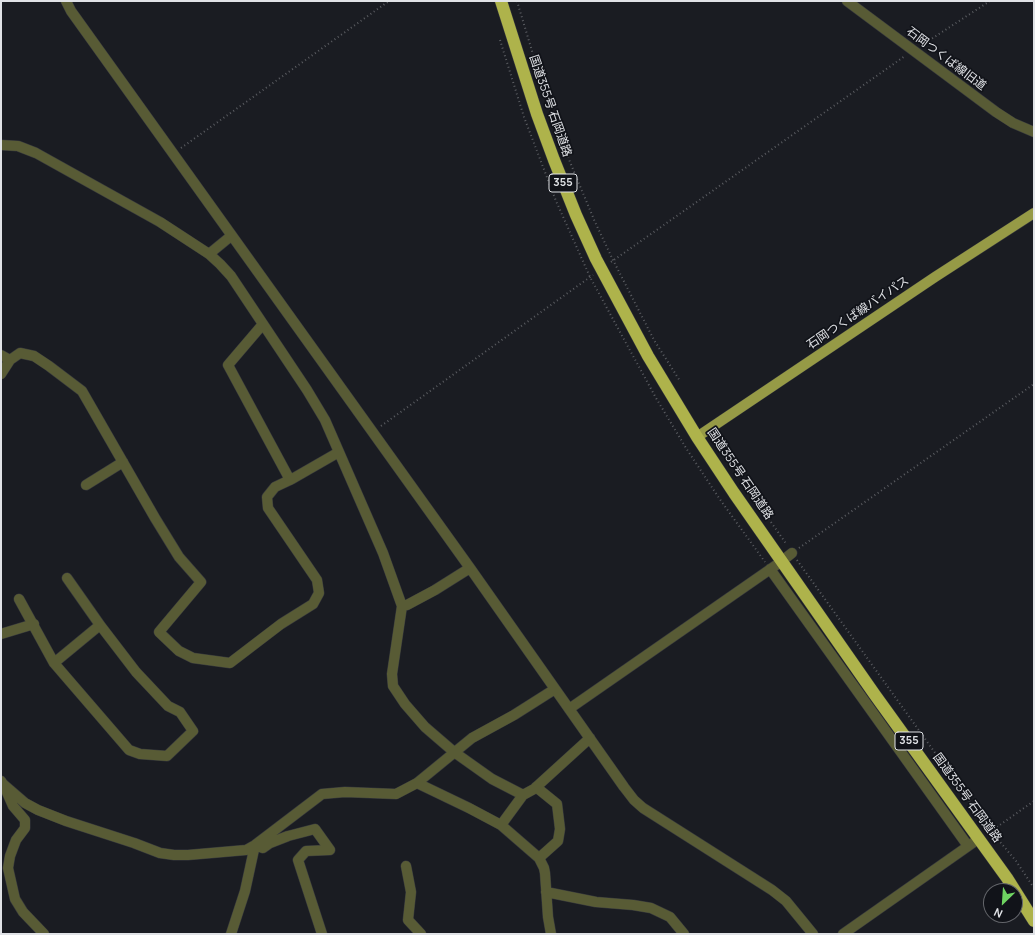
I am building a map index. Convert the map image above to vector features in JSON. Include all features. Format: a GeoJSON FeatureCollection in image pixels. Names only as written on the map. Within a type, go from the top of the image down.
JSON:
{"type":"FeatureCollection","features":[{"type":"Feature","properties":{"kind":"highway","name":"国道355号 石岡道路"},"geometry":{"type":"LineString","coordinates":[[501,1],[532,101],[576,215],[602,270],[648,356],[697,437],[734,493],[871,688],[980,839],[1034,921]]}},
{"type":"Feature","properties":{"kind":"main road","name":"石岡つくば線バイパス"},"geometry":{"type":"LineString","coordinates":[[697,437],[935,276],[1034,213]]}},
{"type":"Feature","properties":{"kind":"street"},"geometry":{"type":"LineString","coordinates":[[66,1],[71,11],[173,155],[373,432],[624,787],[640,806],[772,890],[786,901],[813,934]]}},
{"type":"Feature","properties":{"kind":"street","name":"石岡つくば線旧道"},"geometry":{"type":"LineString","coordinates":[[847,1],[996,112],[1013,123],[1034,132]]}},
{"type":"Feature","properties":{"kind":"street"},"geometry":{"type":"LineString","coordinates":[[1,145],[18,146],[36,153],[160,222],[209,254],[231,276],[307,390],[325,420],[383,553],[402,606],[392,674],[393,686],[404,704],[425,727],[454,752],[492,779],[523,795]]}},
{"type":"Feature","properties":{"kind":"street"},"geometry":{"type":"LineString","coordinates":[[209,254],[231,236]]}},
{"type":"Feature","properties":{"kind":"street"},"geometry":{"type":"LineString","coordinates":[[263,324],[228,365],[290,480]]}},
{"type":"Feature","properties":{"kind":"street"},"geometry":{"type":"LineString","coordinates":[[1,374],[6,357],[20,353],[34,356],[82,391],[179,557],[201,582],[159,632],[179,651],[193,658],[230,663],[281,624],[313,604],[319,593],[317,580],[268,508],[267,497],[274,487],[290,480],[339,452]]}},
{"type":"Feature","properties":{"kind":"street"},"geometry":{"type":"LineString","coordinates":[[86,485],[123,462]]}},
{"type":"Feature","properties":{"kind":"street"},"geometry":{"type":"LineString","coordinates":[[570,709],[792,553]]}},
{"type":"Feature","properties":{"kind":"street"},"geometry":{"type":"LineString","coordinates":[[402,606],[407,605],[435,590],[470,568]]}},
{"type":"Feature","properties":{"kind":"street"},"geometry":{"type":"LineString","coordinates":[[770,569],[968,846]]}},
{"type":"Feature","properties":{"kind":"street"},"geometry":{"type":"LineString","coordinates":[[19,598],[54,663],[129,750],[140,754],[167,756],[194,731],[180,712],[168,706],[136,672],[100,625],[67,578]]}},
{"type":"Feature","properties":{"kind":"street"},"geometry":{"type":"LineString","coordinates":[[1,634],[34,624]]}},
{"type":"Feature","properties":{"kind":"street"},"geometry":{"type":"LineString","coordinates":[[54,663],[100,625]]}},
{"type":"Feature","properties":{"kind":"street"},"geometry":{"type":"LineString","coordinates":[[2,783],[25,803],[38,810],[160,853],[188,856],[246,850],[255,845],[322,794],[345,792],[396,794],[417,783],[472,738],[514,715],[555,689]]}},
{"type":"Feature","properties":{"kind":"street"},"geometry":{"type":"LineString","coordinates":[[501,825],[523,795],[536,787],[590,738]]}},
{"type":"Feature","properties":{"kind":"street"},"geometry":{"type":"LineString","coordinates":[[2,783],[13,806],[25,820],[25,828],[16,840],[10,856],[8,868],[15,899],[23,912],[44,934]]}},
{"type":"Feature","properties":{"kind":"street"},"geometry":{"type":"LineString","coordinates":[[417,783],[501,825],[538,858],[544,868],[545,873],[548,917],[551,934]]}},
{"type":"Feature","properties":{"kind":"street"},"geometry":{"type":"LineString","coordinates":[[536,787],[557,804],[560,829],[558,841],[538,858]]}},
{"type":"Feature","properties":{"kind":"street"},"geometry":{"type":"LineString","coordinates":[[255,845],[263,848],[270,843],[288,836],[315,829],[319,834],[330,850],[306,852],[298,860],[322,934]]}},
{"type":"Feature","properties":{"kind":"street"},"geometry":{"type":"LineString","coordinates":[[843,934],[980,839]]}},
{"type":"Feature","properties":{"kind":"street"},"geometry":{"type":"LineString","coordinates":[[231,934],[245,891],[255,845]]}},
{"type":"Feature","properties":{"kind":"street"},"geometry":{"type":"LineString","coordinates":[[406,866],[411,892],[408,920],[421,934]]}},
{"type":"Feature","properties":{"kind":"street"},"geometry":{"type":"LineString","coordinates":[[546,892],[596,902],[634,904],[651,908],[670,918],[684,934]]}},
{"type":"Feature","properties":{"kind":"path"},"geometry":{"type":"LineString","coordinates":[[173,155],[389,1]]}},
{"type":"Feature","properties":{"kind":"path"},"geometry":{"type":"LineString","coordinates":[[517,1],[546,98],[570,162],[595,222],[654,340],[680,381]]}},
{"type":"Feature","properties":{"kind":"path"},"geometry":{"type":"LineString","coordinates":[[373,432],[590,277],[602,270],[613,260],[913,51],[990,1]]}},
{"type":"Feature","properties":{"kind":"path"},"geometry":{"type":"LineString","coordinates":[[792,553],[1034,384]]}},
{"type":"Feature","properties":{"kind":"path"},"geometry":{"type":"LineString","coordinates":[[731,454],[734,469],[792,553],[991,831],[1016,861],[1034,888]]}},
{"type":"Feature","properties":{"kind":"path"},"geometry":{"type":"LineString","coordinates":[[980,839],[1034,800]]}}]}
